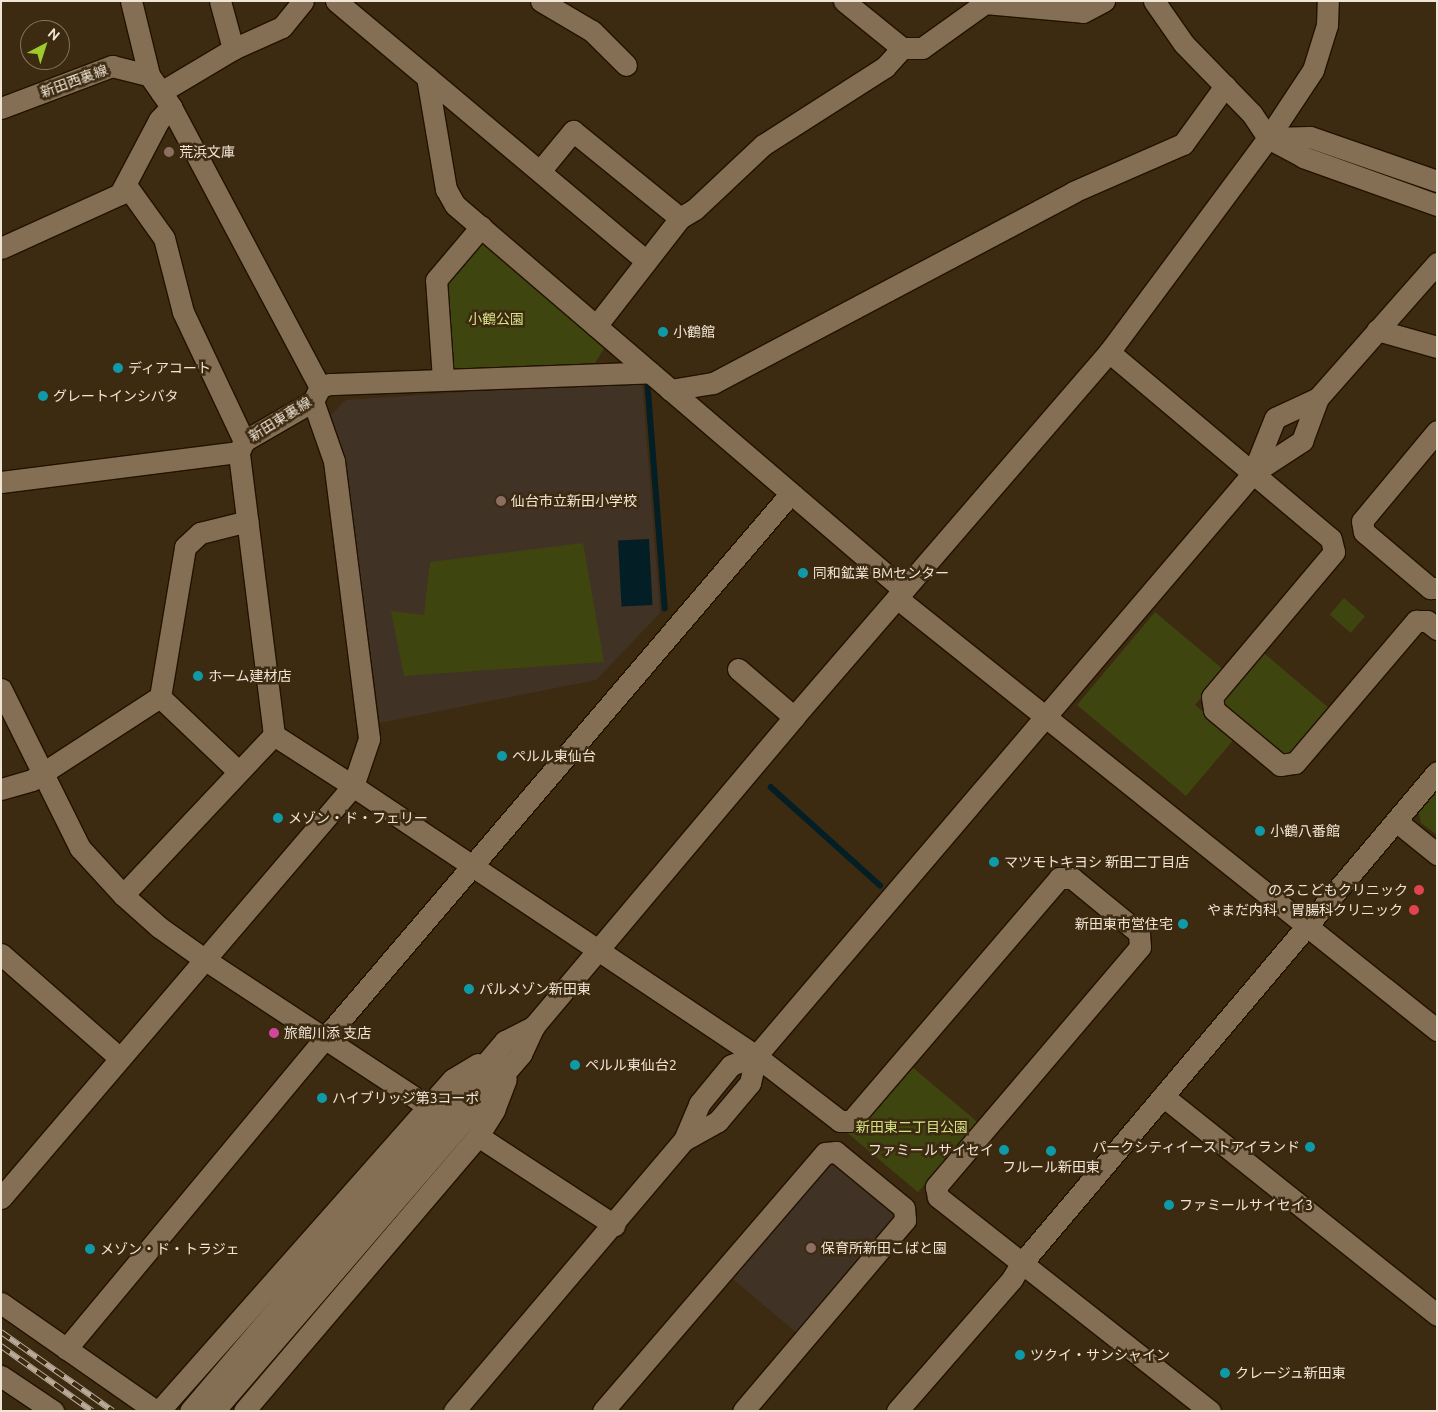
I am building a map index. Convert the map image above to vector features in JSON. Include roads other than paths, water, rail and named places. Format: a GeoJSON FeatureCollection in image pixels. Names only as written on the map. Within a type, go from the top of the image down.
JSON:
{"type":"FeatureCollection","features":[{"type":"Feature","properties":{"kind":"street"},"geometry":{"type":"LineString","coordinates":[[1,1198],[353,786],[369,739],[334,461],[316,394],[160,91],[131,1]]}},
{"type":"Feature","properties":{"kind":"street"},"geometry":{"type":"LineString","coordinates":[[220,1],[233,49]]}},
{"type":"Feature","properties":{"kind":"street"},"geometry":{"type":"LineString","coordinates":[[160,91],[233,49],[282,27],[303,1]]}},
{"type":"Feature","properties":{"kind":"street"},"geometry":{"type":"LineString","coordinates":[[336,1],[645,260]]}},
{"type":"Feature","properties":{"kind":"street"},"geometry":{"type":"LineString","coordinates":[[541,1],[592,31],[626,65]]}},
{"type":"Feature","properties":{"kind":"street"},"geometry":{"type":"LineString","coordinates":[[844,1],[902,48],[922,48],[984,3],[1083,12],[1104,1]]}},
{"type":"Feature","properties":{"kind":"street"},"geometry":{"type":"LineString","coordinates":[[1154,1],[1184,44],[1252,114],[1268,138],[1303,157],[1437,205]]}},
{"type":"Feature","properties":{"kind":"street"},"geometry":{"type":"LineString","coordinates":[[244,1411],[478,1136],[494,1110],[505,1042],[534,1026],[794,716],[1109,352],[1268,138],[1313,70],[1326,25],[1328,1]]}},
{"type":"Feature","properties":{"kind":"street"},"geometry":{"type":"LineString","coordinates":[[596,326],[645,260],[680,218],[695,209],[763,145],[885,67],[902,48]]}},
{"type":"Feature","properties":{"kind":"street","name":"新田西裏線"},"geometry":{"type":"LineString","coordinates":[[1,108],[112,66],[160,91]]}},
{"type":"Feature","properties":{"kind":"street"},"geometry":{"type":"LineString","coordinates":[[428,77],[446,189],[455,205],[790,493],[900,594],[1047,718],[1437,1030]]}},
{"type":"Feature","properties":{"kind":"street"},"geometry":{"type":"LineString","coordinates":[[670,390],[713,383],[1073,192],[1183,144],[1225,86]]}},
{"type":"Feature","properties":{"kind":"street"},"geometry":{"type":"LineString","coordinates":[[1,248],[120,194],[159,120],[160,91]]}},
{"type":"Feature","properties":{"kind":"street"},"geometry":{"type":"LineString","coordinates":[[540,171],[573,131],[680,218]]}},
{"type":"Feature","properties":{"kind":"street"},"geometry":{"type":"LineString","coordinates":[[1268,138],[1310,137],[1437,182]]}},
{"type":"Feature","properties":{"kind":"street"},"geometry":{"type":"LineString","coordinates":[[126,185],[164,238],[183,312],[242,447],[248,521],[274,735]]}},
{"type":"Feature","properties":{"kind":"street"},"geometry":{"type":"LineString","coordinates":[[443,379],[436,280],[481,227]]}},
{"type":"Feature","properties":{"kind":"street"},"geometry":{"type":"LineString","coordinates":[[459,1409],[684,1140],[699,1104],[730,1065],[756,1056],[1047,718],[1253,473],[1302,441],[1318,398],[1437,263]]}},
{"type":"Feature","properties":{"kind":"street"},"geometry":{"type":"LineString","coordinates":[[1377,330],[1437,347]]}},
{"type":"Feature","properties":{"kind":"street"},"geometry":{"type":"LineString","coordinates":[[1109,352],[1331,539],[1334,552],[1212,697],[1214,710],[1280,765],[1295,763],[1416,621],[1427,621],[1437,629]]}},
{"type":"Feature","properties":{"kind":"street","name":"新田東裏線"},"geometry":{"type":"LineString","coordinates":[[1,482],[242,447],[330,384],[650,372]]}},
{"type":"Feature","properties":{"kind":"street"},"geometry":{"type":"LineString","coordinates":[[1253,473],[1275,418],[1318,398]]}},
{"type":"Feature","properties":{"kind":"street"},"geometry":{"type":"LineString","coordinates":[[1437,430],[1362,520],[1364,532],[1430,588],[1437,588]]}},
{"type":"Feature","properties":{"kind":"street"},"geometry":{"type":"LineString","coordinates":[[66,1349],[325,1038],[790,493]]}},
{"type":"Feature","properties":{"kind":"street"},"geometry":{"type":"LineString","coordinates":[[1,789],[32,780],[160,697],[185,547],[200,533],[248,521]]}},
{"type":"Feature","properties":{"kind":"street"},"geometry":{"type":"LineString","coordinates":[[738,669],[794,716]]}},
{"type":"Feature","properties":{"kind":"street"},"geometry":{"type":"LineString","coordinates":[[1,689],[80,848],[123,895],[159,928],[428,1106]]}},
{"type":"Feature","properties":{"kind":"street"},"geometry":{"type":"LineString","coordinates":[[160,697],[238,771]]}},
{"type":"Feature","properties":{"kind":"street"},"geometry":{"type":"LineString","coordinates":[[274,735],[756,1056],[840,1121],[851,1121],[1059,878],[1072,878],[1139,934],[1140,947],[936,1187],[938,1198],[1200,1408]]}},
{"type":"Feature","properties":{"kind":"street"},"geometry":{"type":"LineString","coordinates":[[123,895],[274,735]]}},
{"type":"Feature","properties":{"kind":"street"},"geometry":{"type":"LineString","coordinates":[[897,1411],[1012,1279],[1021,1264],[1437,772]]}},
{"type":"Feature","properties":{"kind":"street"},"geometry":{"type":"LineString","coordinates":[[1396,821],[1437,854]]}},
{"type":"Feature","properties":{"kind":"street"},"geometry":{"type":"LineString","coordinates":[[1,954],[120,1058]]}},
{"type":"Feature","properties":{"kind":"street"},"geometry":{"type":"LineString","coordinates":[[1,1302],[66,1349],[158,1411],[453,1079],[502,1060]]}},
{"type":"Feature","properties":{"kind":"street"},"geometry":{"type":"LineString","coordinates":[[190,1411],[318,1274],[502,1060]]}},
{"type":"Feature","properties":{"kind":"street"},"geometry":{"type":"LineString","coordinates":[[1163,1096],[1437,1315]]}},
{"type":"Feature","properties":{"kind":"street"},"geometry":{"type":"LineString","coordinates":[[478,1136],[614,1225]]}},
{"type":"Feature","properties":{"kind":"street"},"geometry":{"type":"LineString","coordinates":[[603,1411],[825,1153],[836,1152],[904,1208],[905,1220],[743,1411]]}},
{"type":"Feature","properties":{"kind":"street"},"geometry":{"type":"LineString","coordinates":[[214,1411],[318,1274]]}},
{"type":"Feature","properties":{"kind":"street"},"geometry":{"type":"LineString","coordinates":[[1,1376],[52,1411]]}},
{"type":"Feature","properties":{"kind":"water"},"geometry":{"type":"Polygon","coordinates":[[[649,539],[652,605],[621,607],[618,541],[649,539]]]}},
{"type":"Feature","properties":{"kind":"waterway"},"geometry":{"type":"LineString","coordinates":[[648,385],[665,608]]}},
{"type":"Feature","properties":{"kind":"waterway"},"geometry":{"type":"LineString","coordinates":[[771,787],[880,885]]}},
{"type":"Feature","properties":{"kind":"railway"},"geometry":{"type":"LineString","coordinates":[[1,1332],[113,1411]]}},
{"type":"Feature","properties":{"kind":"railway"},"geometry":{"type":"LineString","coordinates":[[1,1346],[92,1411]]}},
{"type":"Feature","properties":{"kind":"place","name":"荒浜文庫"},"geometry":{"type":"Point","coordinates":[169,152]}},
{"type":"Feature","properties":{"kind":"place","name":"小鶴館"},"geometry":{"type":"Point","coordinates":[663,332]}},
{"type":"Feature","properties":{"kind":"place","name":"ディアコート"},"geometry":{"type":"Point","coordinates":[118,368]}},
{"type":"Feature","properties":{"kind":"place","name":"グレートインシバタ"},"geometry":{"type":"Point","coordinates":[43,396]}},
{"type":"Feature","properties":{"kind":"place","name":"仙台市立新田小学校"},"geometry":{"type":"Point","coordinates":[501,501]}},
{"type":"Feature","properties":{"kind":"place","name":"同和鉱業 BMセンター"},"geometry":{"type":"Point","coordinates":[803,573]}},
{"type":"Feature","properties":{"kind":"place","name":"ホーム建材店"},"geometry":{"type":"Point","coordinates":[198,676]}},
{"type":"Feature","properties":{"kind":"place","name":"ペルル東仙台"},"geometry":{"type":"Point","coordinates":[502,756]}},
{"type":"Feature","properties":{"kind":"place","name":"メゾン・ド・フェリー"},"geometry":{"type":"Point","coordinates":[278,818]}},
{"type":"Feature","properties":{"kind":"place","name":"小鶴八番館"},"geometry":{"type":"Point","coordinates":[1260,831]}},
{"type":"Feature","properties":{"kind":"place","name":"マツモトキヨシ 新田二丁目店"},"geometry":{"type":"Point","coordinates":[994,862]}},
{"type":"Feature","properties":{"kind":"place","name":"のろこどもクリニック"},"geometry":{"type":"Point","coordinates":[1419,890]}},
{"type":"Feature","properties":{"kind":"place","name":"やまだ内科・胃腸科クリニック"},"geometry":{"type":"Point","coordinates":[1414,910]}},
{"type":"Feature","properties":{"kind":"place","name":"新田東市営住宅"},"geometry":{"type":"Point","coordinates":[1183,924]}},
{"type":"Feature","properties":{"kind":"place","name":"パルメゾン新田東"},"geometry":{"type":"Point","coordinates":[469,989]}},
{"type":"Feature","properties":{"kind":"place","name":"旅館川添 支店"},"geometry":{"type":"Point","coordinates":[274,1033]}},
{"type":"Feature","properties":{"kind":"place","name":"ペルル東仙台2"},"geometry":{"type":"Point","coordinates":[575,1065]}},
{"type":"Feature","properties":{"kind":"place","name":"ハイブリッジ第3コーポ"},"geometry":{"type":"Point","coordinates":[322,1098]}},
{"type":"Feature","properties":{"kind":"place","name":"パークシティイーストアイランド"},"geometry":{"type":"Point","coordinates":[1310,1147]}},
{"type":"Feature","properties":{"kind":"place","name":"ファミールサイセイ"},"geometry":{"type":"Point","coordinates":[1004,1150]}},
{"type":"Feature","properties":{"kind":"place","name":"フルール新田東"},"geometry":{"type":"Point","coordinates":[1051,1151]}},
{"type":"Feature","properties":{"kind":"place","name":"ファミールサイセイ3"},"geometry":{"type":"Point","coordinates":[1169,1205]}},
{"type":"Feature","properties":{"kind":"place","name":"保育所新田こばと園"},"geometry":{"type":"Point","coordinates":[811,1248]}},
{"type":"Feature","properties":{"kind":"place","name":"メゾン・ド・トラジェ"},"geometry":{"type":"Point","coordinates":[90,1249]}},
{"type":"Feature","properties":{"kind":"place","name":"ツクイ・サンシャイン"},"geometry":{"type":"Point","coordinates":[1020,1355]}},
{"type":"Feature","properties":{"kind":"place","name":"クレージュ新田東"},"geometry":{"type":"Point","coordinates":[1225,1373]}},
{"type":"Feature","properties":{"kind":"park label","name":"小鶴公園"},"geometry":{"type":"Point","coordinates":[496,319]}},
{"type":"Feature","properties":{"kind":"park label","name":"新田東二丁目公園"},"geometry":{"type":"Point","coordinates":[912,1127]}}]}
